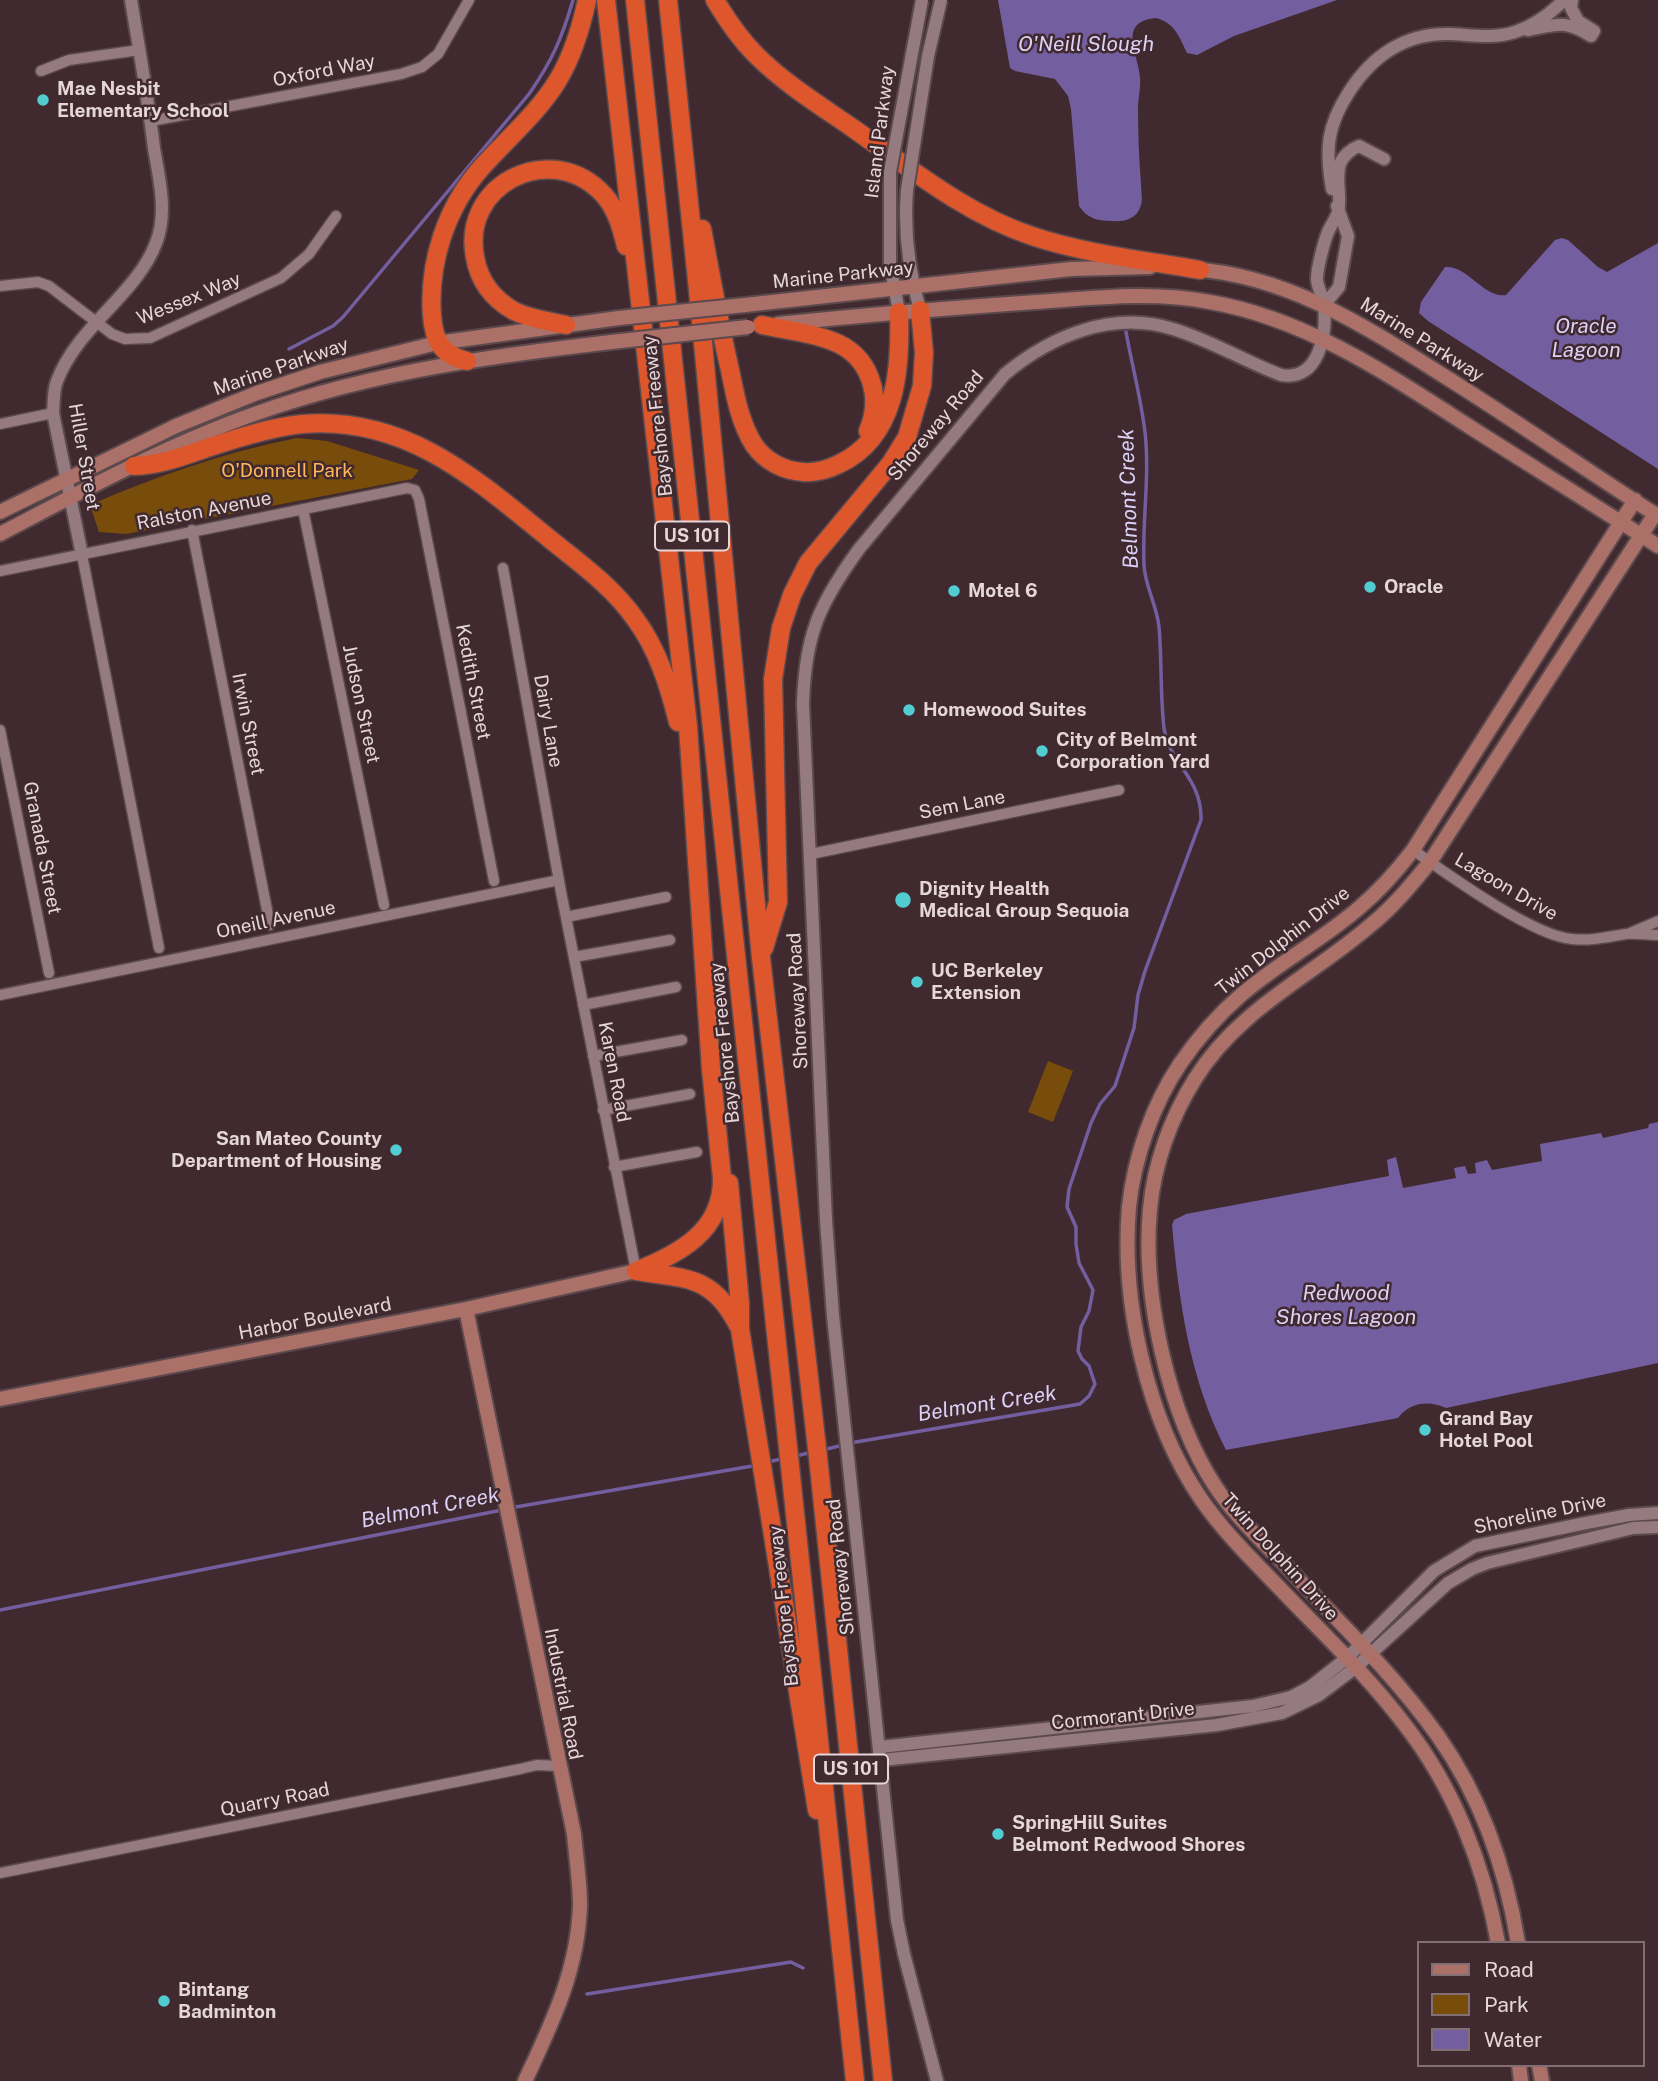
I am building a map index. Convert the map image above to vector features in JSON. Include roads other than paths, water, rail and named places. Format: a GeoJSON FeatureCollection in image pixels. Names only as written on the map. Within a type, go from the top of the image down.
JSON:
{"type":"FeatureCollection","features":[{"type":"Feature","properties":{"kind":"highway"},"geometry":{"type":"LineString","coordinates":[[467,361],[449,355],[437,343],[432,325],[431,290],[436,258],[447,223],[459,199],[480,169],[522,126],[557,82],[571,55],[587,0]]}},
{"type":"Feature","properties":{"kind":"highway"},"geometry":{"type":"LineString","coordinates":[[607,0],[638,269],[637,287]]}},
{"type":"Feature","properties":{"kind":"highway","name":"Bayshore Freeway"},"geometry":{"type":"LineString","coordinates":[[635,0],[855,2081]]}},
{"type":"Feature","properties":{"kind":"highway","name":"US 101"},"geometry":{"type":"LineString","coordinates":[[668,0],[761,958],[817,1451],[883,2081]]}},
{"type":"Feature","properties":{"kind":"highway"},"geometry":{"type":"LineString","coordinates":[[715,0],[740,37],[773,71],[969,207],[1010,228],[1042,239],[1200,270]]}},
{"type":"Feature","properties":{"kind":"highway"},"geometry":{"type":"LineString","coordinates":[[679,100],[736,399],[748,435],[766,459],[795,472],[825,470],[846,461],[866,446],[888,411],[898,365],[900,312]]}},
{"type":"Feature","properties":{"kind":"highway"},"geometry":{"type":"LineString","coordinates":[[566,325],[517,312],[502,303],[482,280],[476,266],[473,236],[475,223],[489,197],[513,178],[542,169],[575,174],[600,191],[618,219],[637,287],[688,726],[711,1069],[723,1191],[713,1217],[696,1240],[671,1256],[636,1271]]}},
{"type":"Feature","properties":{"kind":"highway"},"geometry":{"type":"LineString","coordinates":[[761,958],[778,902],[773,679],[781,628],[792,595],[808,563],[891,463],[907,437],[922,386],[924,353],[920,310]]}},
{"type":"Feature","properties":{"kind":"highway"},"geometry":{"type":"LineString","coordinates":[[755,326],[835,341],[847,349],[866,369],[875,395],[873,420],[859,446],[846,461]]}},
{"type":"Feature","properties":{"kind":"highway"},"geometry":{"type":"LineString","coordinates":[[134,466],[152,466],[234,439],[303,424],[374,430],[435,453],[486,487],[590,572],[628,609],[648,638],[664,673],[689,768]]}},
{"type":"Feature","properties":{"kind":"highway"},"geometry":{"type":"LineString","coordinates":[[711,1069],[724,1132],[740,1329],[809,1772],[837,1910]]}},
{"type":"Feature","properties":{"kind":"highway"},"geometry":{"type":"LineString","coordinates":[[636,1271],[700,1283],[723,1300],[740,1329]]}},
{"type":"Feature","properties":{"kind":"main road","name":"Marine Parkway"},"geometry":{"type":"LineString","coordinates":[[0,512],[176,426],[257,393],[340,366],[437,343],[619,318],[1071,269],[1156,267],[1200,270],[1263,282],[1324,305],[1365,326],[1656,515]]}},
{"type":"Feature","properties":{"kind":"main road","name":"Marine Parkway"},"geometry":{"type":"LineString","coordinates":[[0,534],[184,442],[263,411],[362,383],[467,361],[620,341],[920,310],[1110,297],[1172,297],[1212,302],[1252,312],[1322,339],[1434,403],[1658,546]]}},
{"type":"Feature","properties":{"kind":"main road","name":"Twin Dolphin Drive"},"geometry":{"type":"LineString","coordinates":[[1497,1941],[1482,1876],[1458,1813],[1408,1727],[1227,1532],[1201,1500],[1179,1464],[1163,1430],[1139,1339],[1131,1293],[1129,1206],[1142,1148],[1160,1100],[1178,1067],[1201,1035],[1243,993],[1357,910],[1397,870],[1413,850],[1635,500]]}},
{"type":"Feature","properties":{"kind":"main road","name":"Twin Dolphin Drive"},"geometry":{"type":"LineString","coordinates":[[1518,1941],[1502,1868],[1491,1836],[1471,1793],[1440,1738],[1393,1679],[1239,1516],[1215,1486],[1198,1456],[1183,1422],[1159,1335],[1151,1291],[1150,1209],[1155,1177],[1165,1142],[1196,1078],[1220,1046],[1256,1009],[1370,926],[1406,891],[1430,862],[1656,515]]}},
{"type":"Feature","properties":{"kind":"main road","name":"Harbor Boulevard"},"geometry":{"type":"LineString","coordinates":[[0,1399],[466,1310],[636,1271]]}},
{"type":"Feature","properties":{"kind":"main road","name":"Industrial Road"},"geometry":{"type":"LineString","coordinates":[[466,1310],[574,1834],[579,1914],[570,1971],[561,2001],[525,2081]]}},
{"type":"Feature","properties":{"kind":"street","name":"Hiller Street"},"geometry":{"type":"LineString","coordinates":[[131,0],[161,193],[162,217],[157,242],[139,273],[72,352],[57,381],[53,413],[159,948]]}},
{"type":"Feature","properties":{"kind":"street"},"geometry":{"type":"LineString","coordinates":[[454,0],[462,11]]}},
{"type":"Feature","properties":{"kind":"street","name":"Oxford Way"},"geometry":{"type":"LineString","coordinates":[[150,121],[401,74],[422,67],[438,54],[469,0]]}},
{"type":"Feature","properties":{"kind":"street","name":"Island Parkway"},"geometry":{"type":"LineString","coordinates":[[900,312],[894,289],[889,234],[890,172],[922,0]]}},
{"type":"Feature","properties":{"kind":"street","name":"Island Parkway"},"geometry":{"type":"LineString","coordinates":[[920,310],[913,288],[907,230],[907,190],[928,56],[941,0]]}},
{"type":"Feature","properties":{"kind":"street"},"geometry":{"type":"LineString","coordinates":[[1513,33],[1537,22],[1564,0]]}},
{"type":"Feature","properties":{"kind":"street"},"geometry":{"type":"LineString","coordinates":[[1324,305],[1339,286],[1348,236],[1338,212],[1328,165],[1333,119],[1359,76],[1373,61],[1407,40],[1426,35],[1440,33],[1485,36],[1560,24],[1571,25],[1591,36],[1594,31],[1578,20],[1571,8],[1572,0]]}},
{"type":"Feature","properties":{"kind":"street"},"geometry":{"type":"LineString","coordinates":[[41,71],[69,60],[139,50]]}},
{"type":"Feature","properties":{"kind":"street"},"geometry":{"type":"LineString","coordinates":[[1324,305],[1317,279],[1327,234],[1338,212],[1338,173],[1341,162],[1359,146],[1384,159]]}},
{"type":"Feature","properties":{"kind":"street","name":"Wessex Way"},"geometry":{"type":"LineString","coordinates":[[0,286],[29,282],[49,286],[112,334],[125,340],[150,338],[281,278],[309,254],[336,216]]}},
{"type":"Feature","properties":{"kind":"street","name":"Shoreway Road"},"geometry":{"type":"LineString","coordinates":[[937,2081],[897,1920],[829,1268],[803,704],[809,642],[821,607],[859,549],[1004,374],[1029,354],[1057,339],[1086,329],[1115,323],[1147,324],[1171,328],[1251,364],[1287,376],[1300,374],[1311,366],[1322,339],[1324,305]]}},
{"type":"Feature","properties":{"kind":"street"},"geometry":{"type":"LineString","coordinates":[[0,424],[53,413]]}},
{"type":"Feature","properties":{"kind":"street","name":"Ralston Avenue"},"geometry":{"type":"LineString","coordinates":[[0,571],[407,488],[415,490]]}},
{"type":"Feature","properties":{"kind":"street","name":"Kedith Street"},"geometry":{"type":"LineString","coordinates":[[415,490],[419,499],[494,881]]}},
{"type":"Feature","properties":{"kind":"street","name":"Judson Street"},"geometry":{"type":"LineString","coordinates":[[303,509],[384,905]]}},
{"type":"Feature","properties":{"kind":"street","name":"Irwin Street"},"geometry":{"type":"LineString","coordinates":[[192,530],[270,925]]}},
{"type":"Feature","properties":{"kind":"street","name":"Dairy Lane"},"geometry":{"type":"LineString","coordinates":[[503,568],[559,880]]}},
{"type":"Feature","properties":{"kind":"street","name":"Granada Street"},"geometry":{"type":"LineString","coordinates":[[0,730],[49,973]]}},
{"type":"Feature","properties":{"kind":"street","name":"Sem Lane"},"geometry":{"type":"LineString","coordinates":[[811,854],[1119,790]]}},
{"type":"Feature","properties":{"kind":"street","name":"Lagoon Drive"},"geometry":{"type":"LineString","coordinates":[[1413,850],[1548,934],[1580,939],[1628,934],[1658,935]]}},
{"type":"Feature","properties":{"kind":"street","name":"Karen Road"},"geometry":{"type":"LineString","coordinates":[[559,880],[636,1271]]}},
{"type":"Feature","properties":{"kind":"street","name":"Oneill Avenue"},"geometry":{"type":"LineString","coordinates":[[0,995],[559,880]]}},
{"type":"Feature","properties":{"kind":"street"},"geometry":{"type":"LineString","coordinates":[[566,916],[666,897]]}},
{"type":"Feature","properties":{"kind":"street","name":"Lagoon Drive"},"geometry":{"type":"LineString","coordinates":[[1628,934],[1658,921]]}},
{"type":"Feature","properties":{"kind":"street"},"geometry":{"type":"LineString","coordinates":[[574,957],[670,940]]}},
{"type":"Feature","properties":{"kind":"street"},"geometry":{"type":"LineString","coordinates":[[583,1005],[677,987]]}},
{"type":"Feature","properties":{"kind":"street"},"geometry":{"type":"LineString","coordinates":[[593,1056],[682,1040]]}},
{"type":"Feature","properties":{"kind":"street"},"geometry":{"type":"LineString","coordinates":[[603,1110],[690,1094]]}},
{"type":"Feature","properties":{"kind":"street"},"geometry":{"type":"LineString","coordinates":[[614,1167],[696,1152]]}},
{"type":"Feature","properties":{"kind":"street","name":"Shoreline Drive"},"geometry":{"type":"LineString","coordinates":[[1351,1663],[1434,1571],[1448,1560],[1475,1546],[1629,1515],[1658,1513]]}},
{"type":"Feature","properties":{"kind":"street","name":"Shoreline Drive"},"geometry":{"type":"LineString","coordinates":[[1364,1649],[1448,1583],[1475,1567],[1633,1528],[1658,1527]]}},
{"type":"Feature","properties":{"kind":"street","name":"Cormorant Drive"},"geometry":{"type":"LineString","coordinates":[[881,1753],[1270,1703],[1310,1688],[1351,1663]]}},
{"type":"Feature","properties":{"kind":"street","name":"Quarry Road"},"geometry":{"type":"LineString","coordinates":[[0,1873],[537,1765],[558,1766]]}},
{"type":"Feature","properties":{"kind":"water","name":"O'Neill Slough"},"geometry":{"type":"Polygon","coordinates":[[[998,0],[1337,0],[1234,36],[1197,55],[1187,53],[1176,32],[1162,20],[1156,18],[1136,26],[1133,41],[1140,77],[1138,118],[1142,200],[1134,216],[1115,221],[1093,218],[1079,206],[1068,96],[1055,79],[1010,68],[998,0]]]}},
{"type":"Feature","properties":{"kind":"water","name":"Oracle Lagoon"},"geometry":{"type":"Polygon","coordinates":[[[1562,238],[1607,272],[1658,243],[1658,469],[1419,313],[1421,302],[1445,267],[1461,271],[1490,292],[1506,295],[1555,240],[1562,238]]]}},
{"type":"Feature","properties":{"kind":"water","name":"Redwood Shores Lagoon"},"geometry":{"type":"Polygon","coordinates":[[[1658,1122],[1658,1363],[1446,1408],[1420,1404],[1408,1409],[1398,1418],[1226,1450],[1203,1396],[1188,1340],[1175,1254],[1172,1225],[1174,1220],[1186,1214],[1389,1176],[1387,1160],[1396,1157],[1403,1188],[1456,1178],[1454,1168],[1465,1166],[1468,1174],[1476,1173],[1475,1163],[1487,1160],[1492,1170],[1542,1161],[1540,1144],[1601,1133],[1603,1138],[1648,1128],[1649,1124],[1658,1122]]]}},
{"type":"Feature","properties":{"kind":"waterway"},"geometry":{"type":"LineString","coordinates":[[289,349],[333,326],[343,317],[529,94],[556,49],[573,0]]}},
{"type":"Feature","properties":{"kind":"waterway","name":"Belmont Creek"},"geometry":{"type":"LineString","coordinates":[[850,1443],[1080,1404],[1089,1396],[1095,1384],[1089,1366],[1078,1351],[1081,1327],[1089,1311],[1093,1290],[1079,1263],[1076,1227],[1067,1207],[1069,1189],[1091,1123],[1100,1104],[1115,1086],[1134,1028],[1138,995],[1145,971],[1201,820],[1196,793],[1172,752],[1164,728],[1159,627],[1144,565],[1147,465],[1145,432],[1126,332]]}},
{"type":"Feature","properties":{"kind":"waterway","name":"Belmont Creek"},"geometry":{"type":"LineString","coordinates":[[823,1450],[843,1445]]}},
{"type":"Feature","properties":{"kind":"waterway","name":"Belmont Creek"},"geometry":{"type":"LineString","coordinates":[[796,1456],[812,1452]]}},
{"type":"Feature","properties":{"kind":"waterway","name":"Belmont Creek"},"geometry":{"type":"LineString","coordinates":[[768,1462],[785,1458]]}},
{"type":"Feature","properties":{"kind":"waterway","name":"Belmont Creek"},"geometry":{"type":"LineString","coordinates":[[510,1508],[758,1465]]}},
{"type":"Feature","properties":{"kind":"waterway","name":"Belmont Creek"},"geometry":{"type":"LineString","coordinates":[[0,1610],[502,1510]]}},
{"type":"Feature","properties":{"kind":"waterway"},"geometry":{"type":"LineString","coordinates":[[587,1994],[791,1962],[803,1968]]}},
{"type":"Feature","properties":{"kind":"place","name":"Mae Nesbit Elementary School"},"geometry":{"type":"Point","coordinates":[43,100]}},
{"type":"Feature","properties":{"kind":"place","name":"Oracle"},"geometry":{"type":"Point","coordinates":[1370,587]}},
{"type":"Feature","properties":{"kind":"place","name":"Motel 6"},"geometry":{"type":"Point","coordinates":[954,591]}},
{"type":"Feature","properties":{"kind":"place","name":"Homewood Suites"},"geometry":{"type":"Point","coordinates":[909,710]}},
{"type":"Feature","properties":{"kind":"place","name":"City of Belmont Corporation Yard"},"geometry":{"type":"Point","coordinates":[1042,751]}},
{"type":"Feature","properties":{"kind":"place","name":"Dignity Health Medical Group Sequoia"},"geometry":{"type":"Point","coordinates":[903,900]}},
{"type":"Feature","properties":{"kind":"place","name":"UC Berkeley Extension"},"geometry":{"type":"Point","coordinates":[917,982]}},
{"type":"Feature","properties":{"kind":"place","name":"San Mateo County Department of Housing"},"geometry":{"type":"Point","coordinates":[396,1150]}},
{"type":"Feature","properties":{"kind":"place","name":"Grand Bay Hotel Pool"},"geometry":{"type":"Point","coordinates":[1425,1430]}},
{"type":"Feature","properties":{"kind":"place","name":"SpringHill Suites Belmont Redwood Shores"},"geometry":{"type":"Point","coordinates":[998,1834]}},
{"type":"Feature","properties":{"kind":"place","name":"Bintang Badminton"},"geometry":{"type":"Point","coordinates":[164,2001]}},
{"type":"Feature","properties":{"kind":"park label","name":"O'Donnell Park"},"geometry":{"type":"Point","coordinates":[287,471]}}]}
